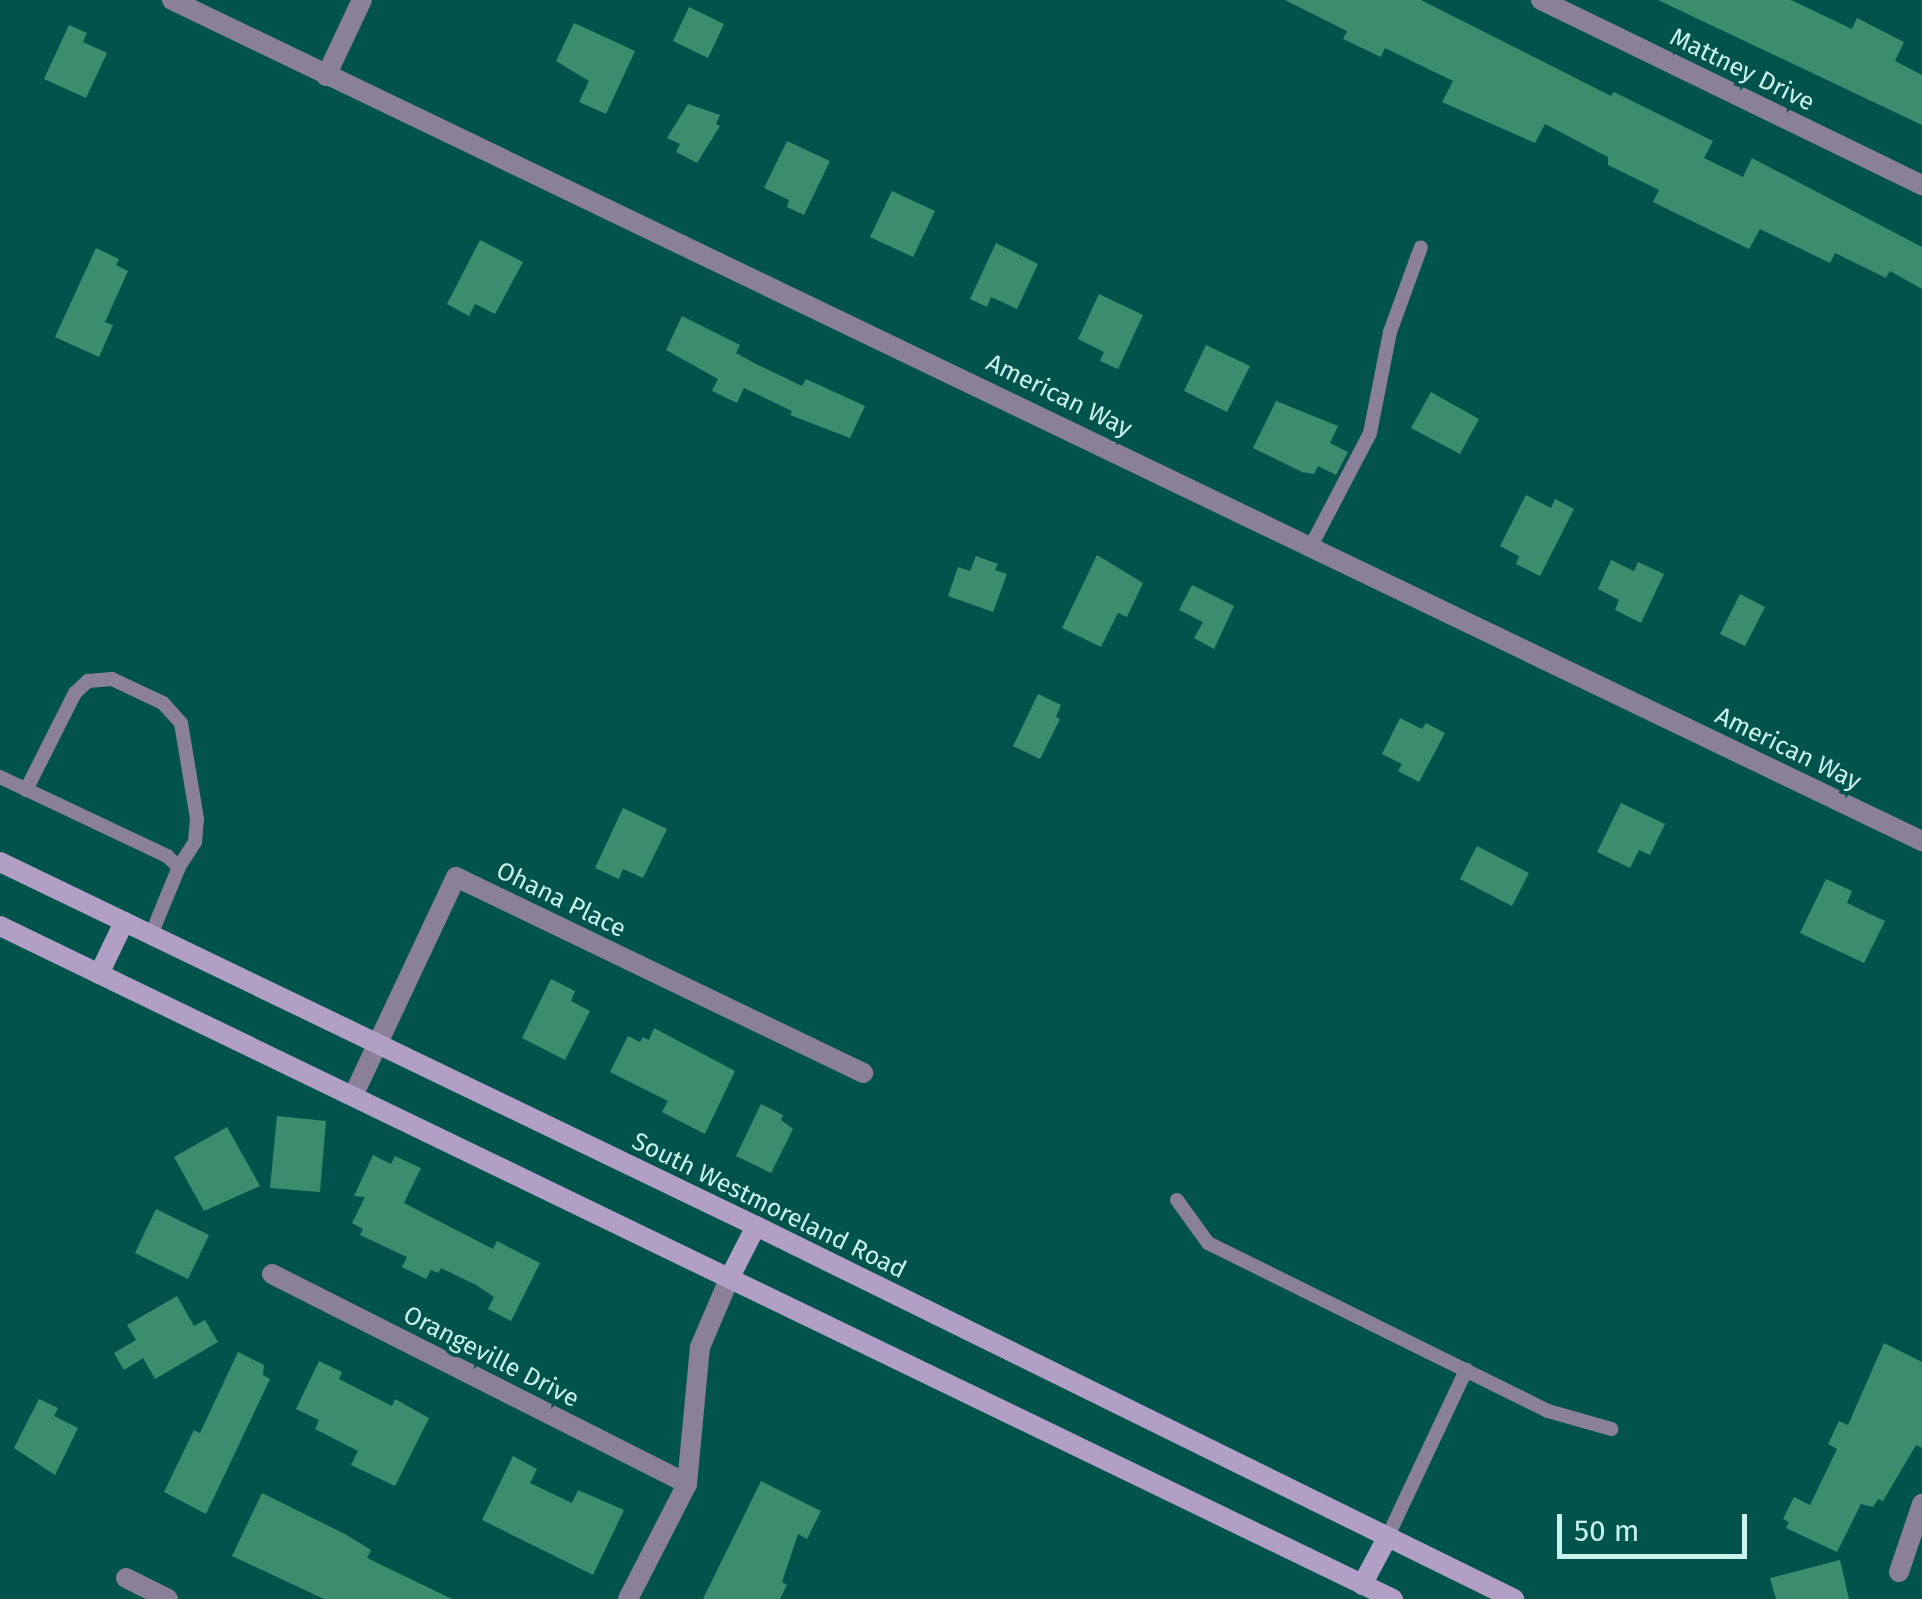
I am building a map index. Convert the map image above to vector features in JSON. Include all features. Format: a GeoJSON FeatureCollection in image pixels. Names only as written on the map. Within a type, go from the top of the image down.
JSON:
{"type":"FeatureCollection","features":[{"type":"Feature","properties":{"kind":"main road","name":"South Westmoreland Road"},"geometry":{"type":"LineString","coordinates":[[0,862],[756,1226],[1514,1599]]}},
{"type":"Feature","properties":{"kind":"main road"},"geometry":{"type":"LineString","coordinates":[[99,974],[124,922]]}},
{"type":"Feature","properties":{"kind":"main road"},"geometry":{"type":"LineString","coordinates":[[0,926],[1392,1599]]}},
{"type":"Feature","properties":{"kind":"main road"},"geometry":{"type":"LineString","coordinates":[[730,1278],[756,1226]]}},
{"type":"Feature","properties":{"kind":"main road"},"geometry":{"type":"LineString","coordinates":[[1362,1584],[1387,1538]]}},
{"type":"Feature","properties":{"kind":"street","name":"American Way"},"geometry":{"type":"LineString","coordinates":[[172,0],[1922,841]]}},
{"type":"Feature","properties":{"kind":"street"},"geometry":{"type":"LineString","coordinates":[[326,76],[362,0]]}},
{"type":"Feature","properties":{"kind":"street","name":"Mattney Drive"},"geometry":{"type":"LineString","coordinates":[[1541,0],[1922,185]]}},
{"type":"Feature","properties":{"kind":"street","name":"Ohana Place"},"geometry":{"type":"LineString","coordinates":[[354,1096],[456,877],[863,1072]]}},
{"type":"Feature","properties":{"kind":"street","name":"Orangeville Drive"},"geometry":{"type":"LineString","coordinates":[[272,1274],[687,1484]]}},
{"type":"Feature","properties":{"kind":"street"},"geometry":{"type":"LineString","coordinates":[[628,1599],[687,1484],[700,1346],[730,1278]]}},
{"type":"Feature","properties":{"kind":"street"},"geometry":{"type":"LineString","coordinates":[[1899,1572],[1922,1504]]}},
{"type":"Feature","properties":{"kind":"street"},"geometry":{"type":"LineString","coordinates":[[126,1578],[168,1599]]}},
{"type":"Feature","properties":{"kind":"lane"},"geometry":{"type":"LineString","coordinates":[[1312,546],[1370,433],[1390,332],[1420,247]]}},
{"type":"Feature","properties":{"kind":"lane"},"geometry":{"type":"LineString","coordinates":[[26,790],[75,693],[88,681],[112,679],[163,703],[181,724],[197,819],[195,842],[179,868],[151,936]]}},
{"type":"Feature","properties":{"kind":"lane"},"geometry":{"type":"LineString","coordinates":[[0,777],[167,856],[179,868]]}},
{"type":"Feature","properties":{"kind":"lane"},"geometry":{"type":"LineString","coordinates":[[1178,1200],[1208,1242],[1548,1411],[1611,1429]]}},
{"type":"Feature","properties":{"kind":"lane"},"geometry":{"type":"LineString","coordinates":[[1387,1538],[1466,1370]]}},
{"type":"Feature","properties":{"kind":"building"},"geometry":{"type":"Polygon","coordinates":[[[1285,0],[1421,0],[1611,96],[1614,92],[1713,141],[1704,158],[1743,177],[1752,158],[1922,247],[1922,289],[1890,271],[1886,278],[1835,253],[1830,263],[1760,229],[1749,249],[1653,202],[1659,190],[1608,165],[1608,157],[1545,124],[1535,143],[1442,102],[1453,81],[1385,48],[1381,57],[1343,39],[1347,31],[1285,0]]]}},
{"type":"Feature","properties":{"kind":"building"},"geometry":{"type":"Polygon","coordinates":[[[1658,0],[1791,0],[1852,29],[1857,18],[1904,42],[1895,61],[1922,75],[1922,125],[1658,0]]]}},
{"type":"Feature","properties":{"kind":"building"},"geometry":{"type":"Polygon","coordinates":[[[689,7],[724,24],[708,58],[673,41],[689,7]]]}},
{"type":"Feature","properties":{"kind":"building"},"geometry":{"type":"Polygon","coordinates":[[[574,23],[635,51],[606,114],[579,102],[589,81],[556,61],[574,23]]]}},
{"type":"Feature","properties":{"kind":"building"},"geometry":{"type":"Polygon","coordinates":[[[69,25],[87,33],[83,42],[107,53],[86,98],[44,79],[69,25]]]}},
{"type":"Feature","properties":{"kind":"building"},"geometry":{"type":"Polygon","coordinates":[[[688,104],[720,115],[716,124],[720,126],[697,163],[676,152],[680,144],[667,138],[688,104]]]}},
{"type":"Feature","properties":{"kind":"building"},"geometry":{"type":"Polygon","coordinates":[[[787,141],[830,161],[804,215],[787,207],[789,200],[764,188],[787,141]]]}},
{"type":"Feature","properties":{"kind":"building"},"geometry":{"type":"Polygon","coordinates":[[[892,191],[935,211],[913,257],[870,237],[892,191]]]}},
{"type":"Feature","properties":{"kind":"building"},"geometry":{"type":"Polygon","coordinates":[[[480,240],[523,262],[495,314],[475,304],[469,316],[447,304],[480,240]]]}},
{"type":"Feature","properties":{"kind":"building"},"geometry":{"type":"Polygon","coordinates":[[[996,243],[1038,264],[1017,309],[991,297],[987,307],[970,299],[996,243]]]}},
{"type":"Feature","properties":{"kind":"building"},"geometry":{"type":"Polygon","coordinates":[[[96,248],[119,259],[116,265],[128,271],[105,322],[113,325],[99,357],[55,337],[96,248]]]}},
{"type":"Feature","properties":{"kind":"building"},"geometry":{"type":"Polygon","coordinates":[[[1099,294],[1143,315],[1118,369],[1100,361],[1104,352],[1078,339],[1099,294]]]}},
{"type":"Feature","properties":{"kind":"building"},"geometry":{"type":"Polygon","coordinates":[[[682,316],[740,345],[736,353],[756,364],[802,386],[806,379],[865,406],[850,438],[790,415],[792,411],[744,388],[737,403],[712,391],[718,379],[666,350],[682,316]]]}},
{"type":"Feature","properties":{"kind":"building"},"geometry":{"type":"Polygon","coordinates":[[[1206,345],[1250,366],[1227,412],[1184,391],[1206,345]]]}},
{"type":"Feature","properties":{"kind":"building"},"geometry":{"type":"Polygon","coordinates":[[[1431,392],[1479,419],[1460,454],[1411,428],[1431,392]]]}},
{"type":"Feature","properties":{"kind":"building"},"geometry":{"type":"Polygon","coordinates":[[[1276,401],[1338,426],[1330,443],[1348,452],[1336,475],[1318,466],[1314,474],[1302,472],[1253,448],[1276,401]]]}},
{"type":"Feature","properties":{"kind":"building"},"geometry":{"type":"Polygon","coordinates":[[[1526,495],[1551,508],[1555,499],[1574,509],[1540,576],[1516,564],[1519,556],[1500,546],[1526,495]]]}},
{"type":"Feature","properties":{"kind":"building"},"geometry":{"type":"Polygon","coordinates":[[[1097,555],[1143,583],[1127,617],[1118,613],[1101,647],[1062,628],[1097,555]]]}},
{"type":"Feature","properties":{"kind":"building"},"geometry":{"type":"Polygon","coordinates":[[[976,556],[998,564],[995,570],[1007,574],[993,612],[948,596],[958,567],[970,571],[976,556]]]}},
{"type":"Feature","properties":{"kind":"building"},"geometry":{"type":"Polygon","coordinates":[[[1611,560],[1634,571],[1638,562],[1664,574],[1641,623],[1615,610],[1619,600],[1598,589],[1611,560]]]}},
{"type":"Feature","properties":{"kind":"building"},"geometry":{"type":"Polygon","coordinates":[[[1192,585],[1234,606],[1214,649],[1194,638],[1203,622],[1179,610],[1192,585]]]}},
{"type":"Feature","properties":{"kind":"building"},"geometry":{"type":"Polygon","coordinates":[[[1740,594],[1765,607],[1745,646],[1720,634],[1740,594]]]}},
{"type":"Feature","properties":{"kind":"building"},"geometry":{"type":"Polygon","coordinates":[[[1038,694],[1061,705],[1056,717],[1060,719],[1040,759],[1013,746],[1038,694]]]}},
{"type":"Feature","properties":{"kind":"building"},"geometry":{"type":"Polygon","coordinates":[[[1400,718],[1422,729],[1426,723],[1445,733],[1419,782],[1398,771],[1402,764],[1382,754],[1400,718]]]}},
{"type":"Feature","properties":{"kind":"building"},"geometry":{"type":"Polygon","coordinates":[[[1621,803],[1665,824],[1650,855],[1639,850],[1630,868],[1597,852],[1621,803]]]}},
{"type":"Feature","properties":{"kind":"building"},"geometry":{"type":"Polygon","coordinates":[[[623,808],[667,829],[643,878],[623,869],[619,879],[595,868],[623,808]]]}},
{"type":"Feature","properties":{"kind":"building"},"geometry":{"type":"Polygon","coordinates":[[[1477,846],[1529,873],[1512,906],[1460,879],[1477,846]]]}},
{"type":"Feature","properties":{"kind":"building"},"geometry":{"type":"Polygon","coordinates":[[[1826,879],[1852,891],[1847,903],[1885,921],[1864,963],[1800,933],[1826,879]]]}},
{"type":"Feature","properties":{"kind":"building"},"geometry":{"type":"Polygon","coordinates":[[[551,979],[575,991],[571,1001],[590,1011],[565,1060],[522,1038],[551,979]]]}},
{"type":"Feature","properties":{"kind":"building"},"geometry":{"type":"Polygon","coordinates":[[[654,1028],[735,1071],[705,1134],[662,1112],[668,1101],[610,1072],[628,1036],[640,1042],[643,1037],[649,1040],[654,1028]]]}},
{"type":"Feature","properties":{"kind":"building"},"geometry":{"type":"Polygon","coordinates":[[[761,1104],[783,1115],[781,1120],[793,1129],[771,1173],[736,1156],[761,1104]]]}},
{"type":"Feature","properties":{"kind":"building"},"geometry":{"type":"Polygon","coordinates":[[[277,1116],[326,1121],[320,1192],[270,1188],[277,1116]]]}},
{"type":"Feature","properties":{"kind":"building"},"geometry":{"type":"Polygon","coordinates":[[[227,1127],[260,1186],[204,1211],[174,1157],[227,1127]]]}},
{"type":"Feature","properties":{"kind":"building"},"geometry":{"type":"Polygon","coordinates":[[[373,1155],[391,1164],[395,1156],[421,1168],[404,1203],[493,1249],[497,1241],[540,1263],[511,1321],[488,1309],[494,1297],[476,1285],[441,1268],[438,1273],[431,1270],[426,1279],[402,1267],[407,1257],[360,1235],[363,1229],[352,1223],[365,1197],[354,1196],[373,1155]]]}},
{"type":"Feature","properties":{"kind":"building"},"geometry":{"type":"Polygon","coordinates":[[[156,1209],[209,1235],[188,1279],[135,1253],[156,1209]]]}},
{"type":"Feature","properties":{"kind":"building"},"geometry":{"type":"Polygon","coordinates":[[[177,1296],[194,1326],[205,1320],[218,1342],[155,1379],[143,1358],[124,1370],[114,1353],[136,1340],[127,1325],[177,1296]]]}},
{"type":"Feature","properties":{"kind":"building"},"geometry":{"type":"Polygon","coordinates":[[[1884,1343],[1922,1362],[1922,1448],[1916,1445],[1883,1501],[1878,1499],[1873,1507],[1861,1504],[1837,1552],[1786,1528],[1789,1522],[1783,1519],[1794,1497],[1810,1505],[1837,1449],[1828,1444],[1839,1421],[1848,1425],[1884,1343]]]}},
{"type":"Feature","properties":{"kind":"building"},"geometry":{"type":"Polygon","coordinates":[[[238,1352],[264,1365],[263,1375],[270,1379],[206,1514],[164,1492],[194,1430],[200,1433],[238,1352]]]}},
{"type":"Feature","properties":{"kind":"building"},"geometry":{"type":"Polygon","coordinates":[[[319,1361],[342,1372],[339,1379],[392,1406],[395,1399],[429,1418],[395,1486],[351,1465],[358,1451],[315,1429],[319,1420],[296,1409],[319,1361]]]}},
{"type":"Feature","properties":{"kind":"building"},"geometry":{"type":"Polygon","coordinates":[[[39,1399],[58,1408],[54,1416],[78,1428],[55,1475],[14,1448],[39,1399]]]}},
{"type":"Feature","properties":{"kind":"building"},"geometry":{"type":"Polygon","coordinates":[[[513,1456],[537,1469],[530,1483],[572,1503],[578,1490],[624,1510],[593,1575],[482,1520],[513,1456]]]}},
{"type":"Feature","properties":{"kind":"building"},"geometry":{"type":"Polygon","coordinates":[[[761,1481],[821,1511],[807,1539],[798,1534],[782,1582],[787,1585],[780,1599],[703,1599],[761,1481]]]}},
{"type":"Feature","properties":{"kind":"building"},"geometry":{"type":"Polygon","coordinates":[[[262,1493],[371,1550],[367,1558],[452,1599],[324,1599],[232,1556],[262,1493]]]}},
{"type":"Feature","properties":{"kind":"building"},"geometry":{"type":"Polygon","coordinates":[[[1840,1560],[1849,1599],[1776,1599],[1770,1578],[1840,1560]]]}}]}
